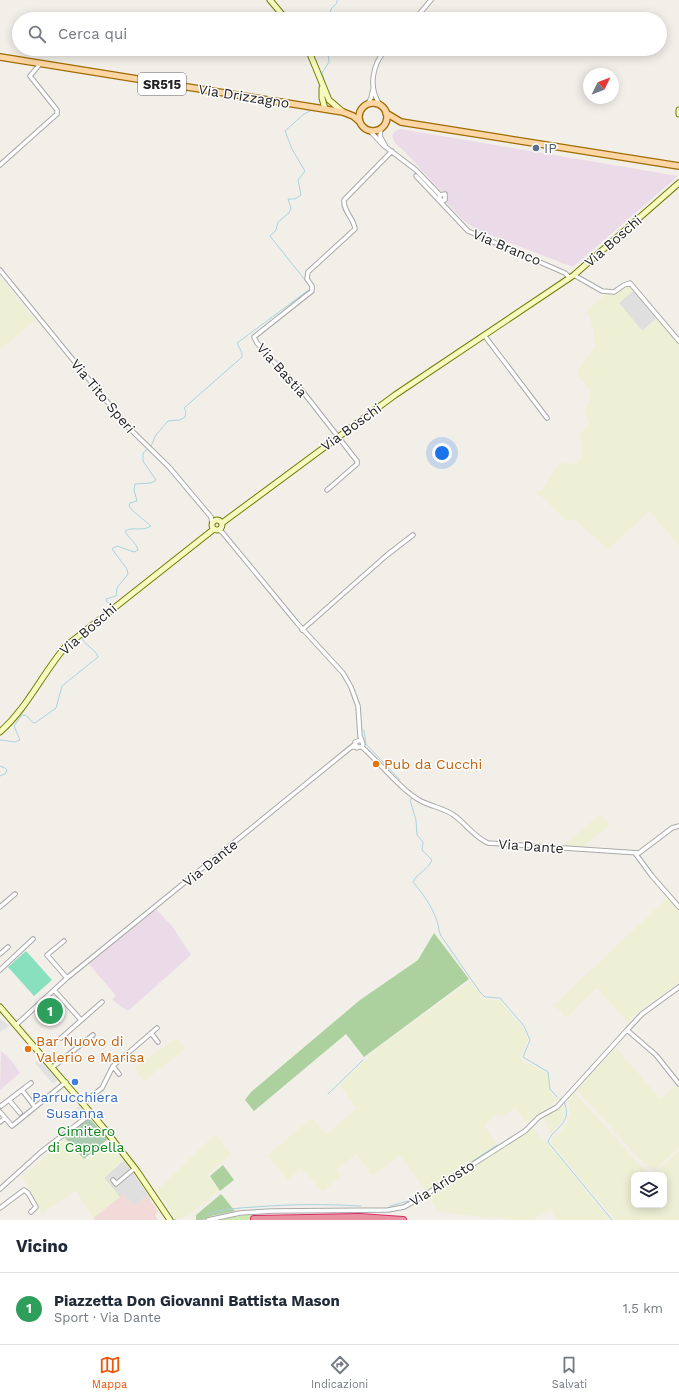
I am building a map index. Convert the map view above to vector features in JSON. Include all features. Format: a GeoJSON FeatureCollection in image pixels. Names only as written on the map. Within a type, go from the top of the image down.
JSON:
{"type":"FeatureCollection","features":[{"type":"Feature","properties":{"kind":"highway"},"geometry":{"type":"LineString","coordinates":[[254,1219],[360,1216],[403,1220]]}},
{"type":"Feature","properties":{"kind":"main road","name":"Via Drizzagno"},"geometry":{"type":"LineString","coordinates":[[0,57],[325,109],[345,113],[360,122]]}},
{"type":"Feature","properties":{"kind":"main road"},"geometry":{"type":"LineString","coordinates":[[401,122],[370,131],[360,122],[359,118],[364,107],[375,104],[380,105],[386,113],[401,122],[679,166]]}},
{"type":"Feature","properties":{"kind":"main road","name":"Via Drizzagno"},"geometry":{"type":"LineString","coordinates":[[345,113],[364,107]]}},
{"type":"Feature","properties":{"kind":"main road"},"geometry":{"type":"LineString","coordinates":[[383,127],[386,113]]}},
{"type":"Feature","properties":{"kind":"street"},"geometry":{"type":"LineString","coordinates":[[270,0],[280,12]]}},
{"type":"Feature","properties":{"kind":"street"},"geometry":{"type":"LineString","coordinates":[[421,12],[431,0]]}},
{"type":"Feature","properties":{"kind":"street"},"geometry":{"type":"LineString","coordinates":[[311,56],[322,87],[333,104],[345,113]]}},
{"type":"Feature","properties":{"kind":"street"},"geometry":{"type":"LineString","coordinates":[[364,107],[371,98],[375,66],[381,56]]}},
{"type":"Feature","properties":{"kind":"street"},"geometry":{"type":"LineString","coordinates":[[0,165],[57,114],[57,110],[32,79],[31,74],[40,64]]}},
{"type":"Feature","properties":{"kind":"street"},"geometry":{"type":"LineString","coordinates":[[373,84],[376,100],[380,105]]}},
{"type":"Feature","properties":{"kind":"street"},"geometry":{"type":"LineString","coordinates":[[322,87],[322,98],[325,109]]}},
{"type":"Feature","properties":{"kind":"street"},"geometry":{"type":"LineString","coordinates":[[312,107],[322,98]]}},
{"type":"Feature","properties":{"kind":"street"},"geometry":{"type":"LineString","coordinates":[[383,127],[380,136],[387,147]]}},
{"type":"Feature","properties":{"kind":"street"},"geometry":{"type":"LineString","coordinates":[[370,131],[387,147],[412,165],[440,195]]}},
{"type":"Feature","properties":{"kind":"street","name":"Via Bastia"},"geometry":{"type":"LineString","coordinates":[[339,436],[300,388],[284,373],[257,343],[254,337],[312,291],[312,286],[307,279],[308,272],[356,229],[345,209],[344,200],[392,150]]}},
{"type":"Feature","properties":{"kind":"street","name":"Via Branco"},"geometry":{"type":"LineString","coordinates":[[416,176],[461,225],[468,230],[572,276],[602,291],[614,292],[630,283],[679,341]]}},
{"type":"Feature","properties":{"kind":"street","name":"Via Boschi"},"geometry":{"type":"LineString","coordinates":[[0,732],[27,703],[55,658],[66,646],[114,606],[220,528],[339,436],[572,276],[679,182]]}},
{"type":"Feature","properties":{"kind":"street","name":"Via Tito Speri"},"geometry":{"type":"LineString","coordinates":[[0,270],[126,425],[169,467],[213,520]]}},
{"type":"Feature","properties":{"kind":"street"},"geometry":{"type":"LineString","coordinates":[[484,335],[547,418]]}},
{"type":"Feature","properties":{"kind":"street"},"geometry":{"type":"LineString","coordinates":[[327,490],[356,464],[354,456],[339,436]]}},
{"type":"Feature","properties":{"kind":"street"},"geometry":{"type":"LineString","coordinates":[[213,520],[220,528]]}},
{"type":"Feature","properties":{"kind":"street"},"geometry":{"type":"LineString","coordinates":[[213,520],[302,630],[334,662],[351,687],[358,706],[360,736],[362,741],[362,747],[352,747]]}},
{"type":"Feature","properties":{"kind":"street"},"geometry":{"type":"LineString","coordinates":[[302,630],[387,555],[413,535]]}},
{"type":"Feature","properties":{"kind":"street"},"geometry":{"type":"LineString","coordinates":[[356,742],[360,736]]}},
{"type":"Feature","properties":{"kind":"street"},"geometry":{"type":"LineString","coordinates":[[356,742],[362,741]]}},
{"type":"Feature","properties":{"kind":"street"},"geometry":{"type":"LineString","coordinates":[[356,742],[358,748]]}},
{"type":"Feature","properties":{"kind":"street","name":"Via Dante"},"geometry":{"type":"LineString","coordinates":[[16,1025],[68,978],[352,747],[356,742]]}},
{"type":"Feature","properties":{"kind":"street","name":"Via Dante"},"geometry":{"type":"LineString","coordinates":[[362,747],[421,801],[449,811],[456,816],[478,839],[488,843],[635,853]]}},
{"type":"Feature","properties":{"kind":"street"},"geometry":{"type":"LineString","coordinates":[[679,826],[672,828],[648,848],[635,853],[652,876],[679,906]]}},
{"type":"Feature","properties":{"kind":"street"},"geometry":{"type":"LineString","coordinates":[[0,907],[15,894]]}},
{"type":"Feature","properties":{"kind":"street"},"geometry":{"type":"LineString","coordinates":[[0,970],[33,939]]}},
{"type":"Feature","properties":{"kind":"street"},"geometry":{"type":"LineString","coordinates":[[64,941],[47,955],[68,978]]}},
{"type":"Feature","properties":{"kind":"street"},"geometry":{"type":"LineString","coordinates":[[0,954],[8,947]]}},
{"type":"Feature","properties":{"kind":"street","name":"Via Ariosto"},"geometry":{"type":"LineString","coordinates":[[208,1220],[240,1213],[272,1211],[388,1210],[410,1204],[525,1131],[539,1117],[557,1107],[642,1014],[679,987]]}},
{"type":"Feature","properties":{"kind":"street"},"geometry":{"type":"LineString","coordinates":[[54,990],[81,1020]]}},
{"type":"Feature","properties":{"kind":"street"},"geometry":{"type":"LineString","coordinates":[[61,1038],[102,1002]]}},
{"type":"Feature","properties":{"kind":"street"},"geometry":{"type":"LineString","coordinates":[[0,1007],[92,1113],[135,1168],[170,1220]]}},
{"type":"Feature","properties":{"kind":"street"},"geometry":{"type":"LineString","coordinates":[[83,1103],[102,1088],[113,1066],[157,1028]]}},
{"type":"Feature","properties":{"kind":"street"},"geometry":{"type":"LineString","coordinates":[[627,1030],[656,1055],[679,1084]]}},
{"type":"Feature","properties":{"kind":"street"},"geometry":{"type":"LineString","coordinates":[[150,1033],[158,1042]]}},
{"type":"Feature","properties":{"kind":"street"},"geometry":{"type":"LineString","coordinates":[[53,1067],[94,1035]]}},
{"type":"Feature","properties":{"kind":"street"},"geometry":{"type":"LineString","coordinates":[[113,1066],[119,1074]]}},
{"type":"Feature","properties":{"kind":"street"},"geometry":{"type":"LineString","coordinates":[[0,1112],[12,1126],[66,1082]]}},
{"type":"Feature","properties":{"kind":"street"},"geometry":{"type":"LineString","coordinates":[[1,1106],[31,1083]]}},
{"type":"Feature","properties":{"kind":"street"},"geometry":{"type":"LineString","coordinates":[[22,1090],[35,1107]]}},
{"type":"Feature","properties":{"kind":"street"},"geometry":{"type":"LineString","coordinates":[[9,1100],[20,1113]]}},
{"type":"Feature","properties":{"kind":"street"},"geometry":{"type":"LineString","coordinates":[[0,1189],[41,1152],[92,1113]]}},
{"type":"Feature","properties":{"kind":"street"},"geometry":{"type":"LineString","coordinates":[[0,1122],[5,1118]]}},
{"type":"Feature","properties":{"kind":"street"},"geometry":{"type":"LineString","coordinates":[[113,1180],[116,1184],[135,1168]]}},
{"type":"Feature","properties":{"kind":"street"},"geometry":{"type":"LineString","coordinates":[[0,1208],[24,1190],[28,1193],[36,1207],[31,1212]]}},
{"type":"Feature","properties":{"kind":"shaded area"},"geometry":{"type":"Polygon","coordinates":[[[400,129],[678,176],[573,267],[482,232],[466,223],[447,203],[444,194],[395,143],[392,136],[395,131],[400,129]]]}},
{"type":"Feature","properties":{"kind":"shaded area"},"geometry":{"type":"Polygon","coordinates":[[[635,289],[659,316],[642,331],[619,303],[635,289]]]}},
{"type":"Feature","properties":{"kind":"shaded area"},"geometry":{"type":"Polygon","coordinates":[[[156,909],[172,926],[191,955],[128,1011],[112,1000],[116,996],[89,964],[156,909]]]}},
{"type":"Feature","properties":{"kind":"shaded area"},"geometry":{"type":"Polygon","coordinates":[[[1,1019],[9,1026],[0,1032],[0,1020],[1,1019]]]}},
{"type":"Feature","properties":{"kind":"shaded area"},"geometry":{"type":"Polygon","coordinates":[[[1,1051],[10,1059],[20,1073],[0,1090],[1,1051]]]}},
{"type":"Feature","properties":{"kind":"shaded area"},"geometry":{"type":"Polygon","coordinates":[[[41,1058],[58,1080],[53,1084],[35,1063],[41,1058]]]}},
{"type":"Feature","properties":{"kind":"shaded area"},"geometry":{"type":"Polygon","coordinates":[[[80,1105],[87,1115],[79,1121],[71,1113],[80,1105]]]}},
{"type":"Feature","properties":{"kind":"shaded area"},"geometry":{"type":"Polygon","coordinates":[[[124,1160],[148,1195],[134,1206],[124,1195],[120,1197],[104,1178],[124,1160]]]}},
{"type":"Feature","properties":{"kind":"shaded area"},"geometry":{"type":"Polygon","coordinates":[[[123,1194],[134,1206],[148,1195],[158,1212],[155,1215],[158,1220],[95,1220],[93,1218],[123,1194]]]}},
{"type":"Feature","properties":{"kind":"green space"},"geometry":{"type":"Polygon","coordinates":[[[0,277],[35,320],[0,350],[0,277]]]}},
{"type":"Feature","properties":{"kind":"green space"},"geometry":{"type":"Polygon","coordinates":[[[627,282],[635,289],[619,303],[642,331],[659,316],[679,340],[679,546],[649,511],[608,550],[575,519],[566,521],[537,492],[541,491],[558,465],[562,463],[577,464],[579,461],[583,448],[579,434],[589,424],[585,412],[589,401],[590,389],[577,376],[577,372],[595,345],[593,328],[587,311],[610,290],[627,282]]]}},
{"type":"Feature","properties":{"kind":"green space"},"geometry":{"type":"Polygon","coordinates":[[[600,814],[610,825],[583,847],[564,845],[600,814]]]}},
{"type":"Feature","properties":{"kind":"green space"},"geometry":{"type":"Polygon","coordinates":[[[668,897],[679,911],[679,982],[640,1010],[627,1022],[597,988],[566,1018],[554,1005],[668,897]]]}},
{"type":"Feature","properties":{"kind":"green space"},"geometry":{"type":"Polygon","coordinates":[[[434,933],[469,979],[364,1057],[346,1034],[254,1111],[245,1100],[251,1092],[360,1000],[418,960],[434,933]]]}},
{"type":"Feature","properties":{"kind":"green space"},"geometry":{"type":"Polygon","coordinates":[[[26,951],[52,980],[34,996],[8,967],[26,951]]]}},
{"type":"Feature","properties":{"kind":"green space"},"geometry":{"type":"Polygon","coordinates":[[[471,981],[483,999],[499,1000],[523,1028],[528,1040],[520,1057],[523,1061],[546,1073],[549,1077],[550,1092],[557,1100],[527,1123],[515,1108],[503,1117],[499,1114],[484,1125],[496,1144],[469,1163],[467,1162],[426,1191],[400,1156],[372,1176],[356,1154],[337,1170],[341,1176],[323,1192],[305,1172],[303,1173],[300,1169],[288,1180],[267,1155],[312,1118],[326,1134],[357,1108],[339,1085],[381,1046],[471,981]]]}},
{"type":"Feature","properties":{"kind":"green space"},"geometry":{"type":"Polygon","coordinates":[[[47,1008],[54,1017],[50,1021],[42,1012],[47,1008]]]}},
{"type":"Feature","properties":{"kind":"green space"},"geometry":{"type":"Polygon","coordinates":[[[177,1038],[185,1049],[144,1081],[134,1068],[177,1038]]]}},
{"type":"Feature","properties":{"kind":"green space"},"geometry":{"type":"Polygon","coordinates":[[[616,1048],[661,1099],[677,1083],[679,1086],[679,1148],[654,1171],[638,1157],[576,1089],[616,1048]]]}},
{"type":"Feature","properties":{"kind":"green space"},"geometry":{"type":"Polygon","coordinates":[[[573,1091],[646,1172],[631,1172],[631,1208],[667,1208],[667,1172],[655,1172],[679,1151],[679,1220],[615,1220],[551,1143],[552,1138],[563,1129],[567,1122],[570,1113],[568,1099],[573,1091]]]}},
{"type":"Feature","properties":{"kind":"green space"},"geometry":{"type":"Polygon","coordinates":[[[563,1105],[563,1119],[551,1134],[544,1119],[563,1105]]]}},
{"type":"Feature","properties":{"kind":"green space","name":"Cimitero di Cappella"},"geometry":{"type":"Polygon","coordinates":[[[89,1118],[108,1139],[84,1159],[65,1138],[89,1118]]]}},
{"type":"Feature","properties":{"kind":"green space"},"geometry":{"type":"Polygon","coordinates":[[[532,1127],[553,1150],[608,1218],[605,1220],[556,1220],[551,1209],[533,1220],[514,1220],[500,1217],[489,1218],[439,1212],[427,1196],[517,1139],[532,1127]]]}},
{"type":"Feature","properties":{"kind":"green space"},"geometry":{"type":"Polygon","coordinates":[[[215,1134],[231,1154],[208,1175],[219,1191],[188,1216],[179,1219],[174,1217],[168,1205],[156,1191],[215,1134]]]}},
{"type":"Feature","properties":{"kind":"green space"},"geometry":{"type":"Polygon","coordinates":[[[65,1138],[86,1160],[109,1141],[124,1160],[104,1178],[120,1197],[93,1218],[76,1190],[42,1214],[22,1176],[49,1154],[65,1138]]]}},
{"type":"Feature","properties":{"kind":"green space"},"geometry":{"type":"Polygon","coordinates":[[[223,1165],[234,1180],[220,1191],[210,1176],[223,1165]]]}},
{"type":"Feature","properties":{"kind":"green space"},"geometry":{"type":"Polygon","coordinates":[[[221,1194],[235,1211],[211,1216],[203,1220],[196,1220],[196,1215],[221,1194]]]}},
{"type":"Feature","properties":{"kind":"green space"},"geometry":{"type":"Polygon","coordinates":[[[253,1214],[254,1220],[214,1220],[253,1214]]]}},
{"type":"Feature","properties":{"kind":"waterway"},"geometry":{"type":"LineString","coordinates":[[330,12],[331,9],[337,3],[337,0]]}},
{"type":"Feature","properties":{"kind":"waterway"},"geometry":{"type":"LineString","coordinates":[[326,86],[322,73],[329,62],[328,56]]}},
{"type":"Feature","properties":{"kind":"waterway"},"geometry":{"type":"LineString","coordinates":[[309,285],[270,236],[276,230],[278,222],[289,213],[291,208],[288,199],[295,199],[301,195],[298,180],[305,171],[292,149],[285,131],[304,114],[312,110]]}},
{"type":"Feature","properties":{"kind":"waterway"},"geometry":{"type":"LineString","coordinates":[[115,606],[107,602],[106,599],[116,596],[117,588],[128,574],[127,569],[112,549],[117,546],[134,552],[138,550],[125,531],[131,529],[144,529],[151,526],[129,506],[130,503],[137,501],[134,490],[135,484],[151,483],[156,480],[143,461],[143,453],[151,446],[156,435],[168,421],[180,420],[185,417],[186,411],[184,408],[242,357],[242,353],[237,343],[310,289]]}},
{"type":"Feature","properties":{"kind":"waterway"},"geometry":{"type":"LineString","coordinates":[[0,740],[15,742],[20,740],[14,726],[22,715],[27,716],[32,722],[35,723],[56,708],[62,686],[98,657],[95,651],[85,643],[82,637],[114,613],[116,609]]}},
{"type":"Feature","properties":{"kind":"waterway"},"geometry":{"type":"LineString","coordinates":[[364,730],[366,744],[400,780]]}},
{"type":"Feature","properties":{"kind":"waterway"},"geometry":{"type":"LineString","coordinates":[[0,766],[7,770],[5,774],[0,776]]}},
{"type":"Feature","properties":{"kind":"waterway"},"geometry":{"type":"LineString","coordinates":[[409,795],[412,798],[410,800],[416,820],[417,835],[423,842],[422,850],[432,860],[413,882],[433,910],[441,936],[480,992],[485,997],[500,998],[524,1026],[530,1040],[523,1057],[548,1072],[550,1089],[557,1097]]}},
{"type":"Feature","properties":{"kind":"waterway"},"geometry":{"type":"LineString","coordinates":[[328,1094],[363,1060]]}},
{"type":"Feature","properties":{"kind":"waterway"},"geometry":{"type":"LineString","coordinates":[[564,1102],[566,1116],[564,1121],[550,1137],[548,1142],[612,1220]]}},
{"type":"Feature","properties":{"kind":"waterway"},"geometry":{"type":"LineString","coordinates":[[421,1195],[497,1145]]}},
{"type":"Feature","properties":{"kind":"waterway"},"geometry":{"type":"LineString","coordinates":[[390,1206],[415,1199]]}},
{"type":"Feature","properties":{"kind":"waterway"},"geometry":{"type":"LineString","coordinates":[[207,1214],[231,1209],[282,1205],[361,1206]]}},
{"type":"Feature","properties":{"kind":"place","name":"IP"},"geometry":{"type":"Point","coordinates":[536,148]}},
{"type":"Feature","properties":{"kind":"place","name":"Pub da Cucchi"},"geometry":{"type":"Point","coordinates":[376,764]}},
{"type":"Feature","properties":{"kind":"place","name":"Piazzetta Don Giovanni Battista Mason"},"geometry":{"type":"Point","coordinates":[50,1011]}},
{"type":"Feature","properties":{"kind":"place","name":"Bar Nuovo di Valerio e Marisa"},"geometry":{"type":"Point","coordinates":[28,1049]}},
{"type":"Feature","properties":{"kind":"place","name":"Parrucchiera Susanna"},"geometry":{"type":"Point","coordinates":[75,1082]}}]}
